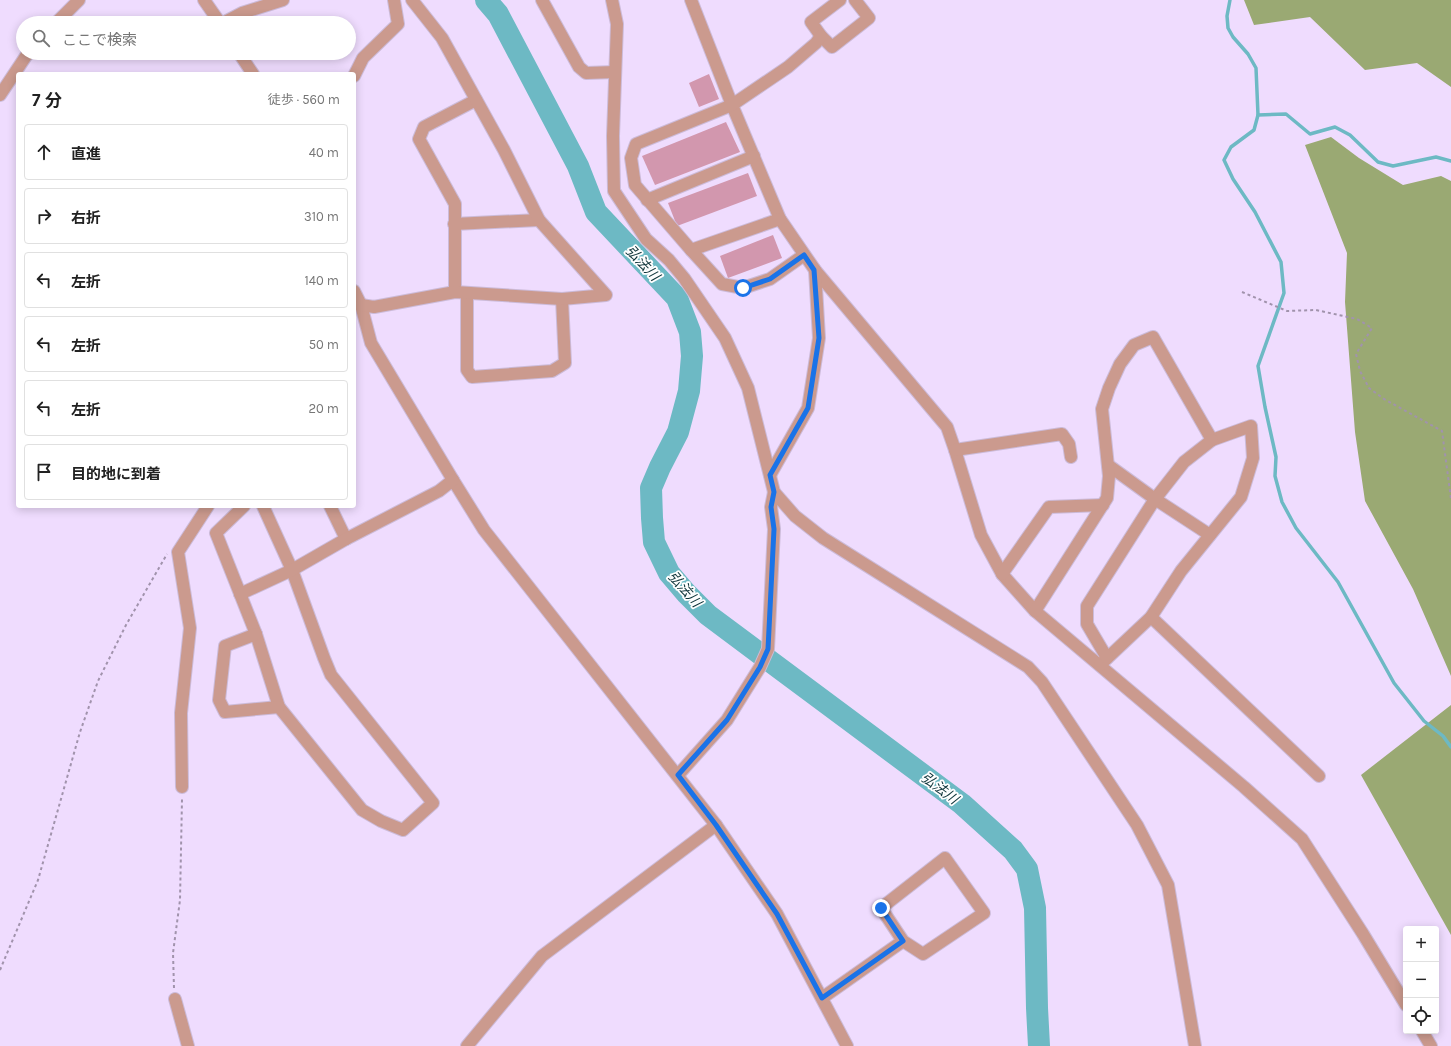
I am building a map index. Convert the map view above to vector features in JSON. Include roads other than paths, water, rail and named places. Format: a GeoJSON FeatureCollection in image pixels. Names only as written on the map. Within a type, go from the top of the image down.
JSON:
{"type":"FeatureCollection","features":[{"type":"Feature","properties":{"kind":"street"},"geometry":{"type":"LineString","coordinates":[[63,16],[79,0]]}},
{"type":"Feature","properties":{"kind":"street"},"geometry":{"type":"LineString","coordinates":[[204,0],[215,16]]}},
{"type":"Feature","properties":{"kind":"street"},"geometry":{"type":"LineString","coordinates":[[236,16],[283,0]]}},
{"type":"Feature","properties":{"kind":"street"},"geometry":{"type":"LineString","coordinates":[[356,72],[363,58],[398,24],[394,0]]}},
{"type":"Feature","properties":{"kind":"street"},"geometry":{"type":"LineString","coordinates":[[361,305],[374,307],[461,292],[562,299],[606,295],[539,220],[504,150],[442,38],[412,0]]}},
{"type":"Feature","properties":{"kind":"street"},"geometry":{"type":"LineString","coordinates":[[542,0],[580,67],[586,73],[615,72]]}},
{"type":"Feature","properties":{"kind":"street"},"geometry":{"type":"LineString","coordinates":[[612,0],[617,24],[613,136],[614,191],[646,239],[669,260],[684,278],[725,338],[748,388],[774,492],[771,507],[774,529],[768,649],[760,667],[727,720],[678,775]]}},
{"type":"Feature","properties":{"kind":"street"},"geometry":{"type":"LineString","coordinates":[[691,0],[732,105],[780,219],[814,270],[947,426],[956,450],[981,535],[1002,574],[1035,611],[1104,662],[1302,839],[1363,934],[1403,1000]]}},
{"type":"Feature","properties":{"kind":"street"},"geometry":{"type":"LineString","coordinates":[[840,0],[811,22],[821,36],[832,47],[869,18],[855,0]]}},
{"type":"Feature","properties":{"kind":"street"},"geometry":{"type":"LineString","coordinates":[[804,255],[770,279],[743,288],[722,284],[690,250],[635,185],[631,158],[636,144],[732,105],[788,67],[816,43],[821,36]]}},
{"type":"Feature","properties":{"kind":"street"},"geometry":{"type":"LineString","coordinates":[[0,95],[23,60]]}},
{"type":"Feature","properties":{"kind":"street"},"geometry":{"type":"LineString","coordinates":[[244,60],[252,72]]}},
{"type":"Feature","properties":{"kind":"street"},"geometry":{"type":"LineString","coordinates":[[476,100],[424,127],[419,139],[455,204],[454,224],[467,370],[472,377],[552,371],[565,363],[562,299]]}},
{"type":"Feature","properties":{"kind":"street"},"geometry":{"type":"LineString","coordinates":[[647,200],[754,156]]}},
{"type":"Feature","properties":{"kind":"street"},"geometry":{"type":"LineString","coordinates":[[690,250],[780,219]]}},
{"type":"Feature","properties":{"kind":"street"},"geometry":{"type":"LineString","coordinates":[[454,224],[539,220]]}},
{"type":"Feature","properties":{"kind":"street"},"geometry":{"type":"LineString","coordinates":[[770,475],[808,408],[819,338],[814,270]]}},
{"type":"Feature","properties":{"kind":"street"},"geometry":{"type":"LineString","coordinates":[[356,295],[361,305],[371,343],[484,530],[716,825],[777,914],[847,1046]]}},
{"type":"Feature","properties":{"kind":"street"},"geometry":{"type":"LineString","coordinates":[[1035,611],[1107,498],[1109,476],[1102,409],[1120,364],[1134,345],[1153,337],[1212,440]]}},
{"type":"Feature","properties":{"kind":"street"},"geometry":{"type":"LineString","coordinates":[[1250,426],[1253,458],[1241,497],[1181,570],[1151,617],[1104,662],[1087,624],[1087,606],[1155,499],[1184,462],[1212,440],[1250,426]]}},
{"type":"Feature","properties":{"kind":"street"},"geometry":{"type":"LineString","coordinates":[[956,450],[1062,434],[1069,444],[1071,457]]}},
{"type":"Feature","properties":{"kind":"street"},"geometry":{"type":"LineString","coordinates":[[1108,465],[1155,499],[1210,535]]}},
{"type":"Feature","properties":{"kind":"street"},"geometry":{"type":"LineString","coordinates":[[240,594],[292,570],[346,539],[439,491],[453,480]]}},
{"type":"Feature","properties":{"kind":"street"},"geometry":{"type":"LineString","coordinates":[[774,492],[795,516],[823,538],[1028,667],[1042,682],[1137,825],[1168,885],[1195,1046]]}},
{"type":"Feature","properties":{"kind":"street"},"geometry":{"type":"LineString","coordinates":[[1002,574],[1049,507],[1103,505]]}},
{"type":"Feature","properties":{"kind":"street"},"geometry":{"type":"LineString","coordinates":[[182,787],[181,713],[190,628],[178,552],[207,508]]}},
{"type":"Feature","properties":{"kind":"street"},"geometry":{"type":"LineString","coordinates":[[242,508],[216,533],[256,634],[279,707],[362,810],[381,821],[403,830],[433,803],[331,675],[292,570],[264,508]]}},
{"type":"Feature","properties":{"kind":"street"},"geometry":{"type":"LineString","coordinates":[[331,508],[346,539]]}},
{"type":"Feature","properties":{"kind":"street"},"geometry":{"type":"LineString","coordinates":[[1151,617],[1319,776]]}},
{"type":"Feature","properties":{"kind":"street"},"geometry":{"type":"LineString","coordinates":[[256,634],[225,646],[219,700],[225,712],[279,707]]}},
{"type":"Feature","properties":{"kind":"street"},"geometry":{"type":"LineString","coordinates":[[467,1046],[542,956],[716,825]]}},
{"type":"Feature","properties":{"kind":"street"},"geometry":{"type":"LineString","coordinates":[[945,858],[984,913],[923,954],[903,941],[881,908],[945,858]]}},
{"type":"Feature","properties":{"kind":"street"},"geometry":{"type":"LineString","coordinates":[[822,998],[903,941]]}},
{"type":"Feature","properties":{"kind":"street"},"geometry":{"type":"LineString","coordinates":[[175,999],[188,1046]]}},
{"type":"Feature","properties":{"kind":"street"},"geometry":{"type":"LineString","coordinates":[[1424,1034],[1431,1046]]}},
{"type":"Feature","properties":{"kind":"waterway","name":"弘法川"},"geometry":{"type":"LineString","coordinates":[[486,0],[498,14],[578,166],[596,212],[677,298],[690,332],[692,356],[689,391],[678,432],[651,488],[654,542],[669,573],[708,615],[962,804],[1013,850],[1027,869],[1035,908],[1039,1046]]}},
{"type":"Feature","properties":{"kind":"waterway"},"geometry":{"type":"LineString","coordinates":[[1230,0],[1227,16],[1228,28],[1233,37],[1248,54],[1256,68],[1258,115],[1254,130],[1231,147],[1224,160],[1233,179],[1255,212],[1281,262],[1284,293],[1258,366],[1276,457],[1275,476],[1282,502],[1296,528],[1338,582],[1394,683],[1424,721],[1443,736],[1451,747]]}},
{"type":"Feature","properties":{"kind":"waterway"},"geometry":{"type":"LineString","coordinates":[[1258,115],[1286,114],[1310,134],[1335,127],[1350,135],[1378,162],[1393,166],[1436,157],[1451,161]]}}]}
